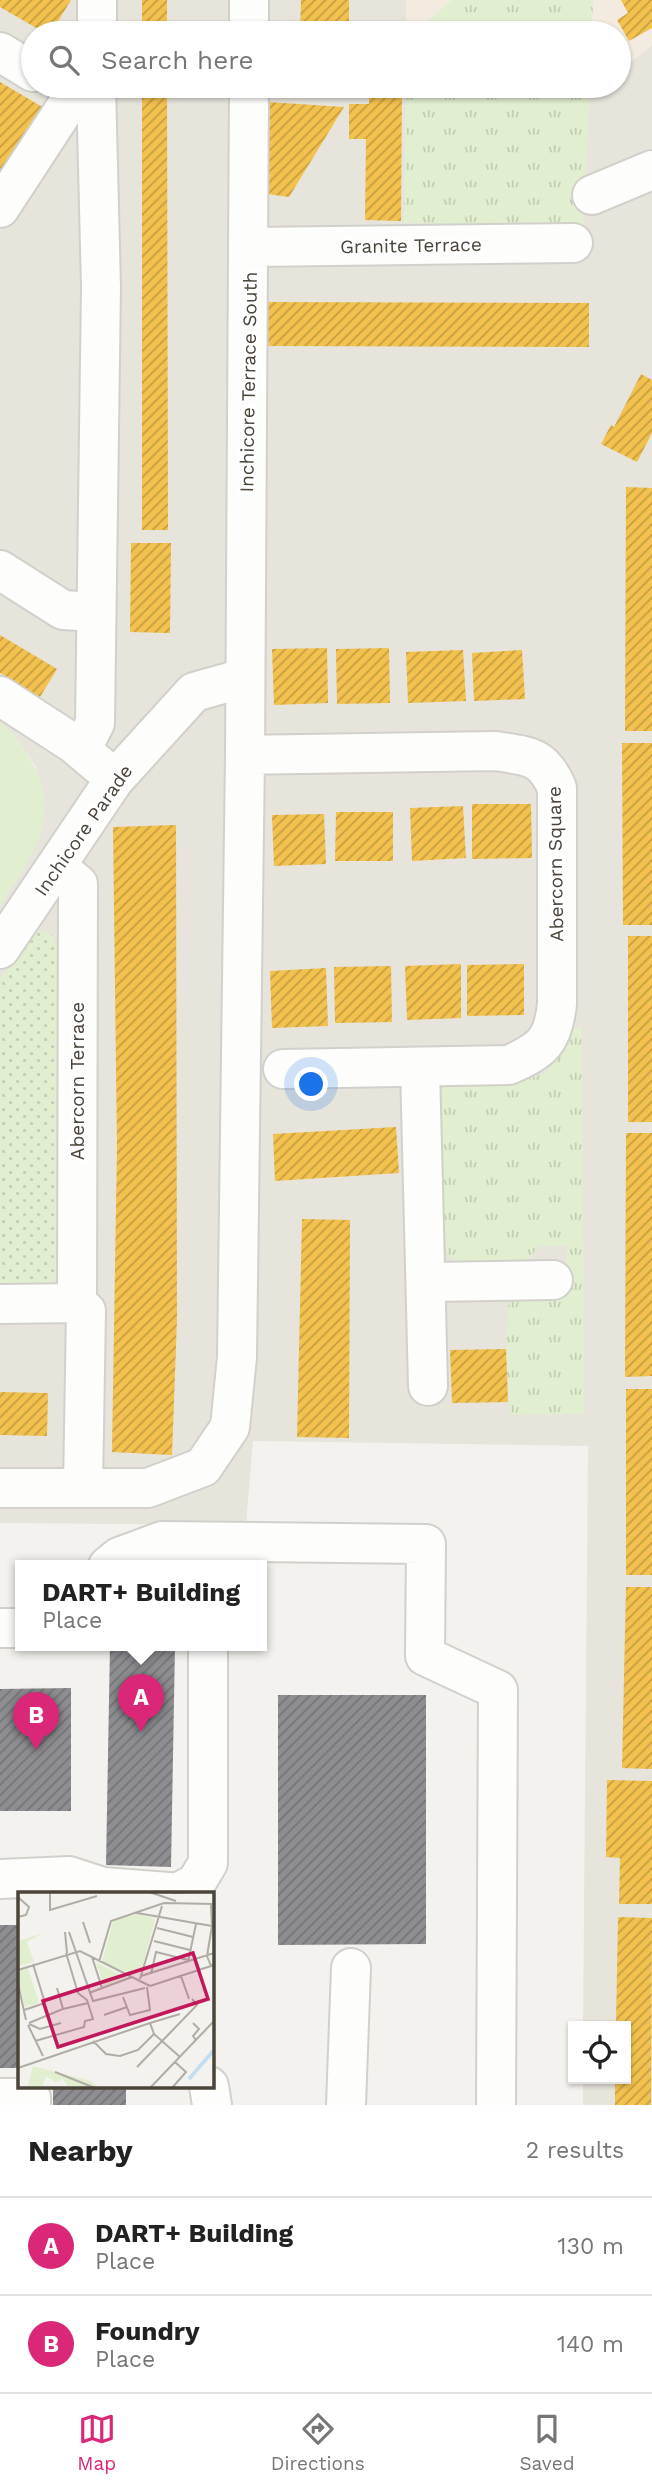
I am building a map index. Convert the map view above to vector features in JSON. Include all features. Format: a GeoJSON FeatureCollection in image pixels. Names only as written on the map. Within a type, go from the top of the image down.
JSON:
{"type":"FeatureCollection","features":[{"type":"Feature","properties":{"kind":"street"},"geometry":{"type":"LineString","coordinates":[[97,0],[97,21]]}},
{"type":"Feature","properties":{"kind":"street"},"geometry":{"type":"LineString","coordinates":[[249,0],[249,21]]}},
{"type":"Feature","properties":{"kind":"street"},"geometry":{"type":"LineString","coordinates":[[0,52],[21,65]]}},
{"type":"Feature","properties":{"kind":"street"},"geometry":{"type":"LineString","coordinates":[[0,208],[76,98]]}},
{"type":"Feature","properties":{"kind":"street"},"geometry":{"type":"LineString","coordinates":[[81,750],[95,723],[101,287],[82,98]]}},
{"type":"Feature","properties":{"kind":"street","name":"Inchicore Terrace South"},"geometry":{"type":"LineString","coordinates":[[244,678],[250,247],[249,98]]}},
{"type":"Feature","properties":{"kind":"street"},"geometry":{"type":"LineString","coordinates":[[592,195],[652,170]]}},
{"type":"Feature","properties":{"kind":"street","name":"Granite Terrace"},"geometry":{"type":"LineString","coordinates":[[250,247],[573,243]]}},
{"type":"Feature","properties":{"kind":"street"},"geometry":{"type":"LineString","coordinates":[[0,570],[63,610],[96,612]]}},
{"type":"Feature","properties":{"kind":"street"},"geometry":{"type":"LineString","coordinates":[[0,1488],[149,1488],[203,1467],[230,1427],[237,1357],[244,678]]}},
{"type":"Feature","properties":{"kind":"street","name":"Inchicore Parade"},"geometry":{"type":"LineString","coordinates":[[0,949],[114,780],[194,692],[244,678]]}},
{"type":"Feature","properties":{"kind":"street"},"geometry":{"type":"LineString","coordinates":[[0,696],[81,750],[114,780]]}},
{"type":"Feature","properties":{"kind":"street","name":"Abercorn Square"},"geometry":{"type":"LineString","coordinates":[[244,755],[495,751],[533,757],[550,771],[558,788],[555,1029],[537,1052],[509,1065],[283,1069]]}},
{"type":"Feature","properties":{"kind":"street","name":"Abercorn Terrace"},"geometry":{"type":"LineString","coordinates":[[57,867],[78,884],[77,1303]]}},
{"type":"Feature","properties":{"kind":"street"},"geometry":{"type":"LineString","coordinates":[[419,1067],[428,1282],[428,1386]]}},
{"type":"Feature","properties":{"kind":"street"},"geometry":{"type":"LineString","coordinates":[[428,1282],[553,1280]]}},
{"type":"Feature","properties":{"kind":"street"},"geometry":{"type":"LineString","coordinates":[[0,1304],[77,1303],[86,1311],[83,1488]]}},
{"type":"Feature","properties":{"kind":"street"},"geometry":{"type":"LineString","coordinates":[[115,1560],[162,1541],[208,1554],[426,1544],[425,1656],[498,1690],[496,2105]]}},
{"type":"Feature","properties":{"kind":"street"},"geometry":{"type":"LineString","coordinates":[[0,1879],[69,1876],[103,1887],[181,1892],[196,1883],[208,1863],[208,1651]]}},
{"type":"Feature","properties":{"kind":"street"},"geometry":{"type":"LineString","coordinates":[[346,2105],[351,1968]]}},
{"type":"Feature","properties":{"kind":"street"},"geometry":{"type":"LineString","coordinates":[[0,2098],[31,2098],[31,2105]]}},
{"type":"Feature","properties":{"kind":"shaded area"},"geometry":{"type":"Polygon","coordinates":[[[0,0],[406,0],[406,21],[21,21],[21,98],[631,98],[631,62],[652,45],[652,2105],[583,2105],[583,2084],[631,2084],[631,2021],[583,2021],[588,1446],[253,1441],[246,1525],[0,1523],[0,905],[36,767],[19,742],[0,722],[0,0]]]}},
{"type":"Feature","properties":{"kind":"shaded area"},"geometry":{"type":"Polygon","coordinates":[[[406,0],[451,0],[428,21],[406,21],[406,0]]]}},
{"type":"Feature","properties":{"kind":"shaded area"},"geometry":{"type":"Polygon","coordinates":[[[593,0],[652,0],[652,45],[631,62],[631,21],[592,21],[593,0]]]}},
{"type":"Feature","properties":{"kind":"green space"},"geometry":{"type":"Polygon","coordinates":[[[451,0],[593,0],[592,21],[428,21],[451,0]]]}},
{"type":"Feature","properties":{"kind":"green space"},"geometry":{"type":"Polygon","coordinates":[[[406,98],[589,98],[583,226],[404,223],[406,98]]]}},
{"type":"Feature","properties":{"kind":"green space"},"geometry":{"type":"Polygon","coordinates":[[[0,722],[19,742],[39,777],[44,797],[44,816],[33,852],[0,905],[0,722]]]}},
{"type":"Feature","properties":{"kind":"green space"},"geometry":{"type":"Polygon","coordinates":[[[45,931],[53,936],[58,949],[60,1268],[50,1285],[44,1289],[28,1293],[0,1292],[0,979],[32,934],[45,931]]]}},
{"type":"Feature","properties":{"kind":"green space"},"geometry":{"type":"Polygon","coordinates":[[[582,1027],[584,1414],[510,1415],[506,1349],[509,1298],[566,1296],[567,1246],[539,1246],[524,1265],[457,1265],[446,1253],[436,1102],[445,1085],[514,1081],[539,1075],[555,1062],[567,1030],[582,1027]]]}},
{"type":"Feature","properties":{"kind":"building: Homes"},"geometry":{"type":"Polygon","coordinates":[[[0,0],[71,0],[58,21],[24,21],[0,7],[0,0]]]}},
{"type":"Feature","properties":{"kind":"building: Homes"},"geometry":{"type":"Polygon","coordinates":[[[142,0],[167,0],[167,21],[142,21],[142,0]]]}},
{"type":"Feature","properties":{"kind":"building: Homes"},"geometry":{"type":"Polygon","coordinates":[[[301,0],[349,0],[349,21],[300,21],[301,0]]]}},
{"type":"Feature","properties":{"kind":"building: Homes"},"geometry":{"type":"Polygon","coordinates":[[[621,0],[652,0],[652,28],[631,40],[631,21],[617,20],[628,13],[621,0]]]}},
{"type":"Feature","properties":{"kind":"building: Homes"},"geometry":{"type":"Polygon","coordinates":[[[0,82],[21,94],[21,98],[27,98],[44,108],[0,182],[0,82]]]}},
{"type":"Feature","properties":{"kind":"building: Homes"},"geometry":{"type":"Polygon","coordinates":[[[142,98],[167,98],[168,530],[142,530],[142,98]]]}},
{"type":"Feature","properties":{"kind":"building: Homes"},"geometry":{"type":"Polygon","coordinates":[[[369,98],[402,98],[401,221],[365,220],[366,139],[349,139],[349,104],[369,104],[369,98]]]}},
{"type":"Feature","properties":{"kind":"building: Homes"},"geometry":{"type":"Polygon","coordinates":[[[268,102],[344,107],[289,197],[267,194],[268,102]]]}},
{"type":"Feature","properties":{"kind":"building: Homes"},"geometry":{"type":"Polygon","coordinates":[[[266,302],[589,303],[589,347],[265,346],[266,302]]]}},
{"type":"Feature","properties":{"kind":"building: Homes"},"geometry":{"type":"Polygon","coordinates":[[[641,374],[652,380],[652,433],[637,462],[601,444],[611,425],[614,427],[641,374]]]}},
{"type":"Feature","properties":{"kind":"building: Homes"},"geometry":{"type":"Polygon","coordinates":[[[626,487],[652,488],[652,731],[625,731],[626,487]]]}},
{"type":"Feature","properties":{"kind":"building: Homes"},"geometry":{"type":"Polygon","coordinates":[[[131,543],[171,543],[170,633],[130,632],[131,543]]]}},
{"type":"Feature","properties":{"kind":"building: Homes"},"geometry":{"type":"Polygon","coordinates":[[[0,635],[57,669],[40,697],[0,673],[0,635]]]}},
{"type":"Feature","properties":{"kind":"building: Homes"},"geometry":{"type":"Polygon","coordinates":[[[327,648],[328,703],[274,705],[272,649],[327,648]]]}},
{"type":"Feature","properties":{"kind":"building: Homes"},"geometry":{"type":"Polygon","coordinates":[[[389,648],[390,703],[337,704],[336,649],[389,648]]]}},
{"type":"Feature","properties":{"kind":"building: Homes"},"geometry":{"type":"Polygon","coordinates":[[[463,650],[466,701],[408,703],[406,652],[463,650]]]}},
{"type":"Feature","properties":{"kind":"building: Homes"},"geometry":{"type":"Polygon","coordinates":[[[522,650],[525,699],[474,701],[472,653],[522,650]]]}},
{"type":"Feature","properties":{"kind":"building: Homes"},"geometry":{"type":"Polygon","coordinates":[[[622,743],[652,743],[652,925],[623,925],[622,743]]]}},
{"type":"Feature","properties":{"kind":"building: Homes"},"geometry":{"type":"Polygon","coordinates":[[[472,804],[531,804],[532,858],[472,859],[472,804]]]}},
{"type":"Feature","properties":{"kind":"building: Homes"},"geometry":{"type":"Polygon","coordinates":[[[463,806],[466,858],[412,861],[410,808],[463,806]]]}},
{"type":"Feature","properties":{"kind":"building: Homes"},"geometry":{"type":"Polygon","coordinates":[[[336,812],[393,812],[393,861],[335,861],[336,812]]]}},
{"type":"Feature","properties":{"kind":"building: Homes"},"geometry":{"type":"Polygon","coordinates":[[[324,814],[326,864],[274,866],[272,815],[324,814]]]}},
{"type":"Feature","properties":{"kind":"building: Homes"},"geometry":{"type":"Polygon","coordinates":[[[176,825],[177,1319],[172,1455],[112,1452],[117,1146],[113,827],[176,825]]]}},
{"type":"Feature","properties":{"kind":"building: Homes"},"geometry":{"type":"Polygon","coordinates":[[[628,936],[652,936],[652,1122],[628,1122],[628,936]]]}},
{"type":"Feature","properties":{"kind":"building: Homes"},"geometry":{"type":"Polygon","coordinates":[[[461,964],[461,1018],[407,1020],[405,966],[461,964]]]}},
{"type":"Feature","properties":{"kind":"building: Homes"},"geometry":{"type":"Polygon","coordinates":[[[524,964],[524,1015],[467,1016],[467,965],[524,964]]]}},
{"type":"Feature","properties":{"kind":"building: Homes"},"geometry":{"type":"Polygon","coordinates":[[[391,966],[392,1022],[335,1023],[334,967],[391,966]]]}},
{"type":"Feature","properties":{"kind":"building: Homes"},"geometry":{"type":"Polygon","coordinates":[[[326,968],[328,1026],[272,1028],[270,971],[326,968]]]}},
{"type":"Feature","properties":{"kind":"building: Homes"},"geometry":{"type":"Polygon","coordinates":[[[396,1127],[399,1173],[275,1181],[273,1134],[396,1127]]]}},
{"type":"Feature","properties":{"kind":"building: Homes"},"geometry":{"type":"Polygon","coordinates":[[[626,1133],[652,1133],[652,1376],[625,1377],[626,1133]]]}},
{"type":"Feature","properties":{"kind":"building: Homes"},"geometry":{"type":"Polygon","coordinates":[[[302,1219],[350,1220],[349,1438],[297,1437],[302,1219]]]}},
{"type":"Feature","properties":{"kind":"building: Homes"},"geometry":{"type":"Polygon","coordinates":[[[506,1349],[508,1402],[452,1403],[450,1350],[506,1349]]]}},
{"type":"Feature","properties":{"kind":"building: Homes"},"geometry":{"type":"Polygon","coordinates":[[[626,1389],[652,1389],[652,1575],[626,1575],[626,1389]]]}},
{"type":"Feature","properties":{"kind":"building: Homes"},"geometry":{"type":"Polygon","coordinates":[[[0,1392],[48,1393],[47,1436],[0,1435],[0,1392]]]}},
{"type":"Feature","properties":{"kind":"building: Homes"},"geometry":{"type":"Polygon","coordinates":[[[626,1587],[652,1587],[652,1769],[622,1768],[626,1587]]]}},
{"type":"Feature","properties":{"kind":"building: Homes"},"geometry":{"type":"Polygon","coordinates":[[[607,1780],[652,1781],[652,1904],[619,1904],[620,1858],[606,1857],[607,1780]]]}},
{"type":"Feature","properties":{"kind":"building: Homes"},"geometry":{"type":"Polygon","coordinates":[[[618,1917],[652,1918],[651,2105],[615,2105],[615,2084],[631,2084],[631,2021],[616,2021],[618,1917]]]}},
{"type":"Feature","properties":{"kind":"building: Industry"},"geometry":{"type":"Polygon","coordinates":[[[110,1651],[175,1651],[171,1867],[106,1865],[110,1651]]]}},
{"type":"Feature","properties":{"kind":"building: Industry"},"geometry":{"type":"Polygon","coordinates":[[[71,1688],[71,1811],[0,1811],[0,1689],[71,1688]]]}},
{"type":"Feature","properties":{"kind":"building: Industry"},"geometry":{"type":"Polygon","coordinates":[[[278,1695],[426,1695],[426,1944],[278,1945],[278,1695]]]}},
{"type":"Feature","properties":{"kind":"building: Industry"},"geometry":{"type":"Polygon","coordinates":[[[0,1925],[18,1925],[18,2068],[0,2068],[0,1925]]]}},
{"type":"Feature","properties":{"kind":"building: Industry"},"geometry":{"type":"Polygon","coordinates":[[[53,2088],[126,2088],[126,2105],[53,2105],[53,2088]]]}},
{"type":"Feature","properties":{"kind":"place","name":"DART+ Building"},"geometry":{"type":"Point","coordinates":[141,1732]}},
{"type":"Feature","properties":{"kind":"place","name":"Foundry"},"geometry":{"type":"Point","coordinates":[36,1750]}}]}
